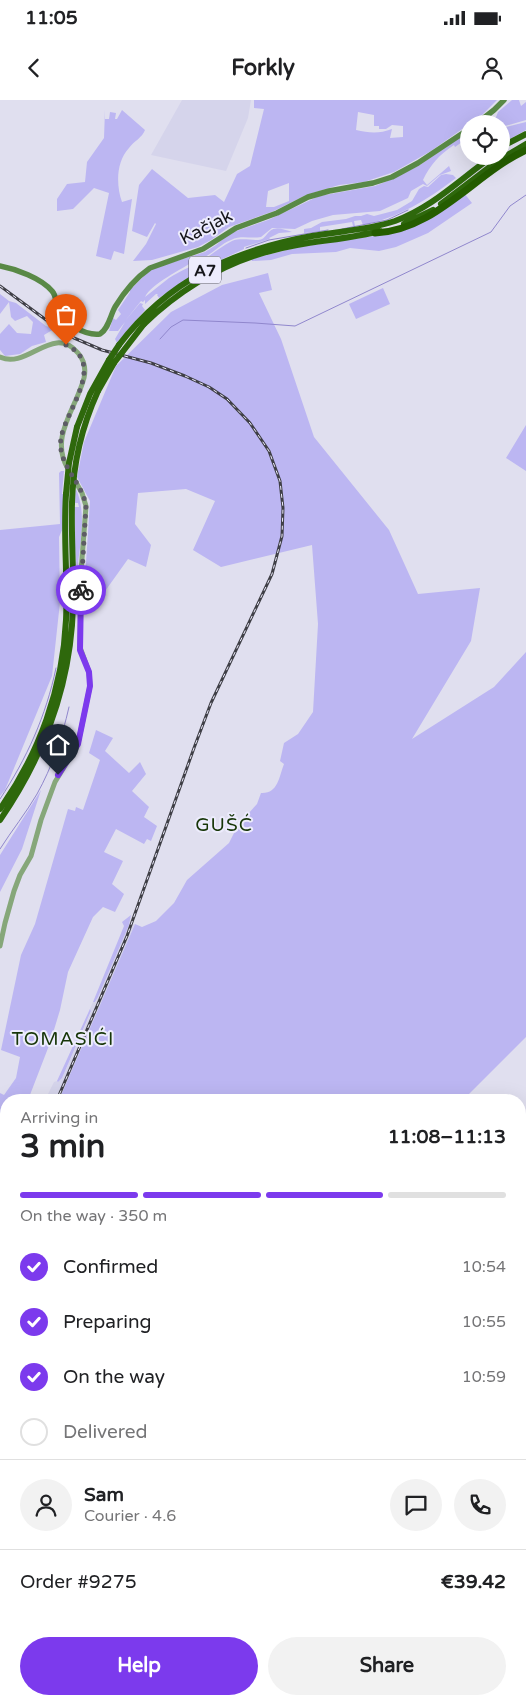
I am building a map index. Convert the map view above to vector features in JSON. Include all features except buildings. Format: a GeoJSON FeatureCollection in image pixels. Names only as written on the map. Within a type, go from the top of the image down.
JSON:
{"type":"FeatureCollection","features":[{"type":"Feature","properties":{"kind":"highway"},"geometry":{"type":"LineString","coordinates":[[510,144],[526,136]]}},
{"type":"Feature","properties":{"kind":"highway","name":"A7"},"geometry":{"type":"LineString","coordinates":[[0,820],[25,782],[52,700],[61,663],[65,637],[66,494],[69,463],[77,427],[90,394],[111,361],[144,324],[167,303],[195,283],[240,260],[281,248],[375,233],[399,226],[436,208],[498,160],[526,144]]}},
{"type":"Feature","properties":{"kind":"highway"},"geometry":{"type":"LineString","coordinates":[[375,233],[396,230],[431,214],[502,162],[526,150]]}},
{"type":"Feature","properties":{"kind":"highway"},"geometry":{"type":"LineString","coordinates":[[403,218],[446,190],[477,165]]}},
{"type":"Feature","properties":{"kind":"highway","name":"A7"},"geometry":{"type":"LineString","coordinates":[[0,809],[36,752],[53,718],[62,690],[71,636],[73,572],[72,503],[79,444],[87,416],[119,345],[145,314],[164,297],[203,271],[233,257],[283,242],[363,229],[403,218],[440,198],[482,165]]}},
{"type":"Feature","properties":{"kind":"highway"},"geometry":{"type":"LineString","coordinates":[[0,804],[26,759],[36,752]]}},
{"type":"Feature","properties":{"kind":"highway"},"geometry":{"type":"LineString","coordinates":[[0,825],[31,776],[36,752]]}},
{"type":"Feature","properties":{"kind":"main road"},"geometry":{"type":"LineString","coordinates":[[488,115],[504,100]]}},
{"type":"Feature","properties":{"kind":"main road","name":"Kačjak"},"geometry":{"type":"LineString","coordinates":[[0,266],[25,273],[49,288],[55,296],[58,309],[67,320],[86,333],[100,334],[107,327],[111,314],[121,297],[150,268],[201,250],[236,228],[277,213],[308,197],[329,191],[373,184],[392,176],[418,163],[460,135]]}},
{"type":"Feature","properties":{"kind":"street"},"geometry":{"type":"LineString","coordinates":[[0,357],[6,360],[17,360],[50,344],[62,344],[71,347],[78,353],[84,365],[82,384],[63,430],[61,448],[65,464],[82,493],[86,506],[81,582],[80,650],[89,672],[90,683],[78,744],[53,786],[32,856],[20,875],[12,896],[0,946]]}},
{"type":"Feature","properties":{"kind":"shaded area"},"geometry":{"type":"Polygon","coordinates":[[[182,100],[251,100],[248,118],[226,171],[151,155],[182,100]]]}},
{"type":"Feature","properties":{"kind":"shaded area"},"geometry":{"type":"Polygon","coordinates":[[[254,100],[497,100],[482,115],[460,115],[460,131],[431,151],[394,172],[364,182],[339,185],[306,195],[274,211],[229,227],[198,247],[152,260],[133,261],[146,244],[156,224],[147,237],[132,231],[139,185],[152,169],[188,198],[215,195],[224,202],[237,174],[250,166],[264,109],[254,108],[254,100]],[[358,112],[356,130],[383,132],[392,129],[390,138],[403,137],[403,126],[392,125],[386,129],[379,129],[379,126],[374,126],[374,115],[358,112]],[[289,183],[268,191],[266,207],[274,207],[289,201],[289,183]]]}},
{"type":"Feature","properties":{"kind":"shaded area"},"geometry":{"type":"Polygon","coordinates":[[[512,100],[519,100],[521,106],[526,102],[526,120],[510,125],[510,115],[497,115],[512,100]]]}},
{"type":"Feature","properties":{"kind":"shaded area"},"geometry":{"type":"Polygon","coordinates":[[[105,110],[105,119],[109,119],[110,112],[116,113],[115,119],[117,119],[122,110],[145,130],[125,154],[119,167],[118,181],[122,202],[132,199],[124,254],[114,251],[111,260],[96,256],[109,193],[94,188],[73,209],[57,211],[57,199],[67,184],[85,182],[87,162],[104,138],[105,110]]]}},
{"type":"Feature","properties":{"kind":"shaded area"},"geometry":{"type":"Polygon","coordinates":[[[526,122],[526,130],[510,139],[510,126],[526,122]]]}},
{"type":"Feature","properties":{"kind":"shaded area"},"geometry":{"type":"Polygon","coordinates":[[[460,137],[460,143],[449,148],[440,156],[423,180],[427,185],[449,166],[451,171],[440,175],[427,186],[423,184],[411,191],[408,198],[380,211],[333,215],[312,221],[295,229],[272,228],[261,237],[238,238],[231,240],[205,257],[195,260],[167,277],[148,292],[145,297],[169,278],[201,261],[232,241],[240,239],[260,240],[275,229],[292,232],[279,233],[270,239],[244,247],[244,249],[199,270],[159,298],[158,294],[156,294],[145,304],[145,300],[141,301],[125,321],[140,303],[143,304],[142,306],[145,310],[117,343],[115,339],[125,322],[118,331],[109,331],[113,318],[116,320],[121,314],[118,310],[130,290],[154,268],[205,252],[230,233],[268,220],[319,196],[375,186],[420,165],[460,137]]]}},
{"type":"Feature","properties":{"kind":"shaded area"},"geometry":{"type":"Polygon","coordinates":[[[441,175],[453,175],[456,178],[423,201],[388,218],[363,225],[361,220],[354,221],[355,226],[353,226],[352,222],[320,227],[320,231],[304,233],[304,229],[311,228],[322,222],[367,214],[374,216],[397,210],[412,201],[419,189],[424,186],[428,187],[441,175]]]}},
{"type":"Feature","properties":{"kind":"shaded area"},"geometry":{"type":"Polygon","coordinates":[[[464,193],[472,203],[428,233],[396,247],[379,251],[350,248],[336,252],[292,254],[271,260],[252,261],[251,259],[299,247],[388,234],[464,193]]]}},
{"type":"Feature","properties":{"kind":"shaded area"},"geometry":{"type":"Polygon","coordinates":[[[268,273],[272,290],[259,293],[281,339],[314,437],[389,530],[418,594],[480,588],[471,641],[412,739],[494,687],[526,652],[526,1037],[469,1094],[62,1094],[135,924],[142,927],[156,921],[174,903],[187,880],[229,843],[241,819],[257,804],[261,793],[271,791],[277,784],[284,764],[280,761],[284,743],[298,734],[313,712],[318,624],[312,545],[221,567],[193,550],[215,501],[186,489],[138,493],[135,524],[151,545],[146,567],[128,559],[103,594],[89,599],[88,582],[85,579],[90,501],[77,477],[84,442],[116,366],[171,312],[222,285],[268,273]]]}},
{"type":"Feature","properties":{"kind":"shaded area"},"geometry":{"type":"Polygon","coordinates":[[[383,288],[390,304],[356,319],[349,304],[383,288]]]}},
{"type":"Feature","properties":{"kind":"shaded area"},"geometry":{"type":"Polygon","coordinates":[[[0,294],[9,301],[16,303],[46,326],[54,329],[44,335],[46,342],[32,346],[20,354],[5,356],[0,350],[0,334],[9,324],[17,333],[31,334],[33,322],[27,316],[15,321],[11,317],[9,302],[0,314],[0,294]]]}},
{"type":"Feature","properties":{"kind":"shaded area"},"geometry":{"type":"Polygon","coordinates":[[[526,425],[526,471],[506,458],[526,425]]]}},
{"type":"Feature","properties":{"kind":"shaded area"},"geometry":{"type":"Polygon","coordinates":[[[64,471],[62,494],[64,494],[63,528],[59,537],[60,602],[52,676],[5,790],[0,796],[0,530],[60,524],[59,473],[64,471]]]}},
{"type":"Feature","properties":{"kind":"shaded area"},"geometry":{"type":"Polygon","coordinates":[[[76,489],[82,519],[77,571],[74,507],[79,507],[78,503],[75,503],[76,489]]]}},
{"type":"Feature","properties":{"kind":"shaded area"},"geometry":{"type":"Polygon","coordinates":[[[96,730],[113,738],[105,751],[129,773],[140,762],[146,774],[132,791],[149,807],[144,817],[157,826],[151,841],[147,839],[144,844],[116,829],[104,852],[123,861],[112,884],[124,894],[115,912],[103,907],[93,917],[68,972],[60,1010],[50,1043],[30,1094],[5,1094],[16,1078],[20,1057],[1,1050],[21,955],[35,924],[68,809],[75,811],[76,807],[83,810],[100,760],[89,753],[96,730]]]}},
{"type":"Feature","properties":{"kind":"shaded area"},"geometry":{"type":"Polygon","coordinates":[[[41,790],[22,849],[0,892],[0,855],[41,790]]]}},
{"type":"Feature","properties":{"kind":"shaded area"},"geometry":{"type":"Polygon","coordinates":[[[131,915],[129,925],[98,997],[93,1002],[124,926],[122,922],[131,915]]]}},
{"type":"Feature","properties":{"kind":"shaded area"},"geometry":{"type":"Polygon","coordinates":[[[135,924],[62,1094],[48,1094],[54,1082],[58,1082],[62,1078],[91,1012],[90,1009],[93,1002],[96,1002],[129,925],[135,924]]]}},
{"type":"Feature","properties":{"kind":"shaded area"},"geometry":{"type":"Polygon","coordinates":[[[93,1002],[91,1011],[62,1078],[58,1082],[57,1081],[93,1002]]]}},
{"type":"Feature","properties":{"kind":"waterway"},"geometry":{"type":"LineString","coordinates":[[160,339],[171,327],[183,320],[295,326],[491,232],[510,206],[526,195]]}},
{"type":"Feature","properties":{"kind":"waterway"},"geometry":{"type":"LineString","coordinates":[[342,229],[387,220],[408,210]]}},
{"type":"Feature","properties":{"kind":"waterway"},"geometry":{"type":"LineString","coordinates":[[246,248],[269,240],[328,230]]}},
{"type":"Feature","properties":{"kind":"waterway"},"geometry":{"type":"LineString","coordinates":[[0,799],[19,768],[41,720],[56,668]]}},
{"type":"Feature","properties":{"kind":"waterway"},"geometry":{"type":"LineString","coordinates":[[0,849],[42,784],[56,752],[69,707]]}},
{"type":"Feature","properties":{"kind":"railway"},"geometry":{"type":"LineString","coordinates":[[0,286],[74,338],[102,350],[151,363],[185,376],[209,387],[227,399],[250,423],[269,451],[280,481],[283,508],[282,536],[272,574],[211,703],[127,936],[60,1094]]}},
{"type":"Feature","properties":{"kind":"way so far"},"geometry":{"type":"LineString","coordinates":[[66,345],[78,353],[84,368],[82,384],[63,430],[61,441],[65,464],[82,493],[86,506],[81,590]]}},
{"type":"Feature","properties":{"kind":"district","name":"GUŠĆ"},"geometry":{"type":"Point","coordinates":[224,824]}},
{"type":"Feature","properties":{"kind":"district","name":"TOMASIĆI"},"geometry":{"type":"Point","coordinates":[63,1038]}},
{"type":"Feature","properties":{"kind":"route"},"geometry":{"type":"LineString","coordinates":[[58,775],[78,744],[90,686],[89,672],[80,650],[81,590]]}}]}
